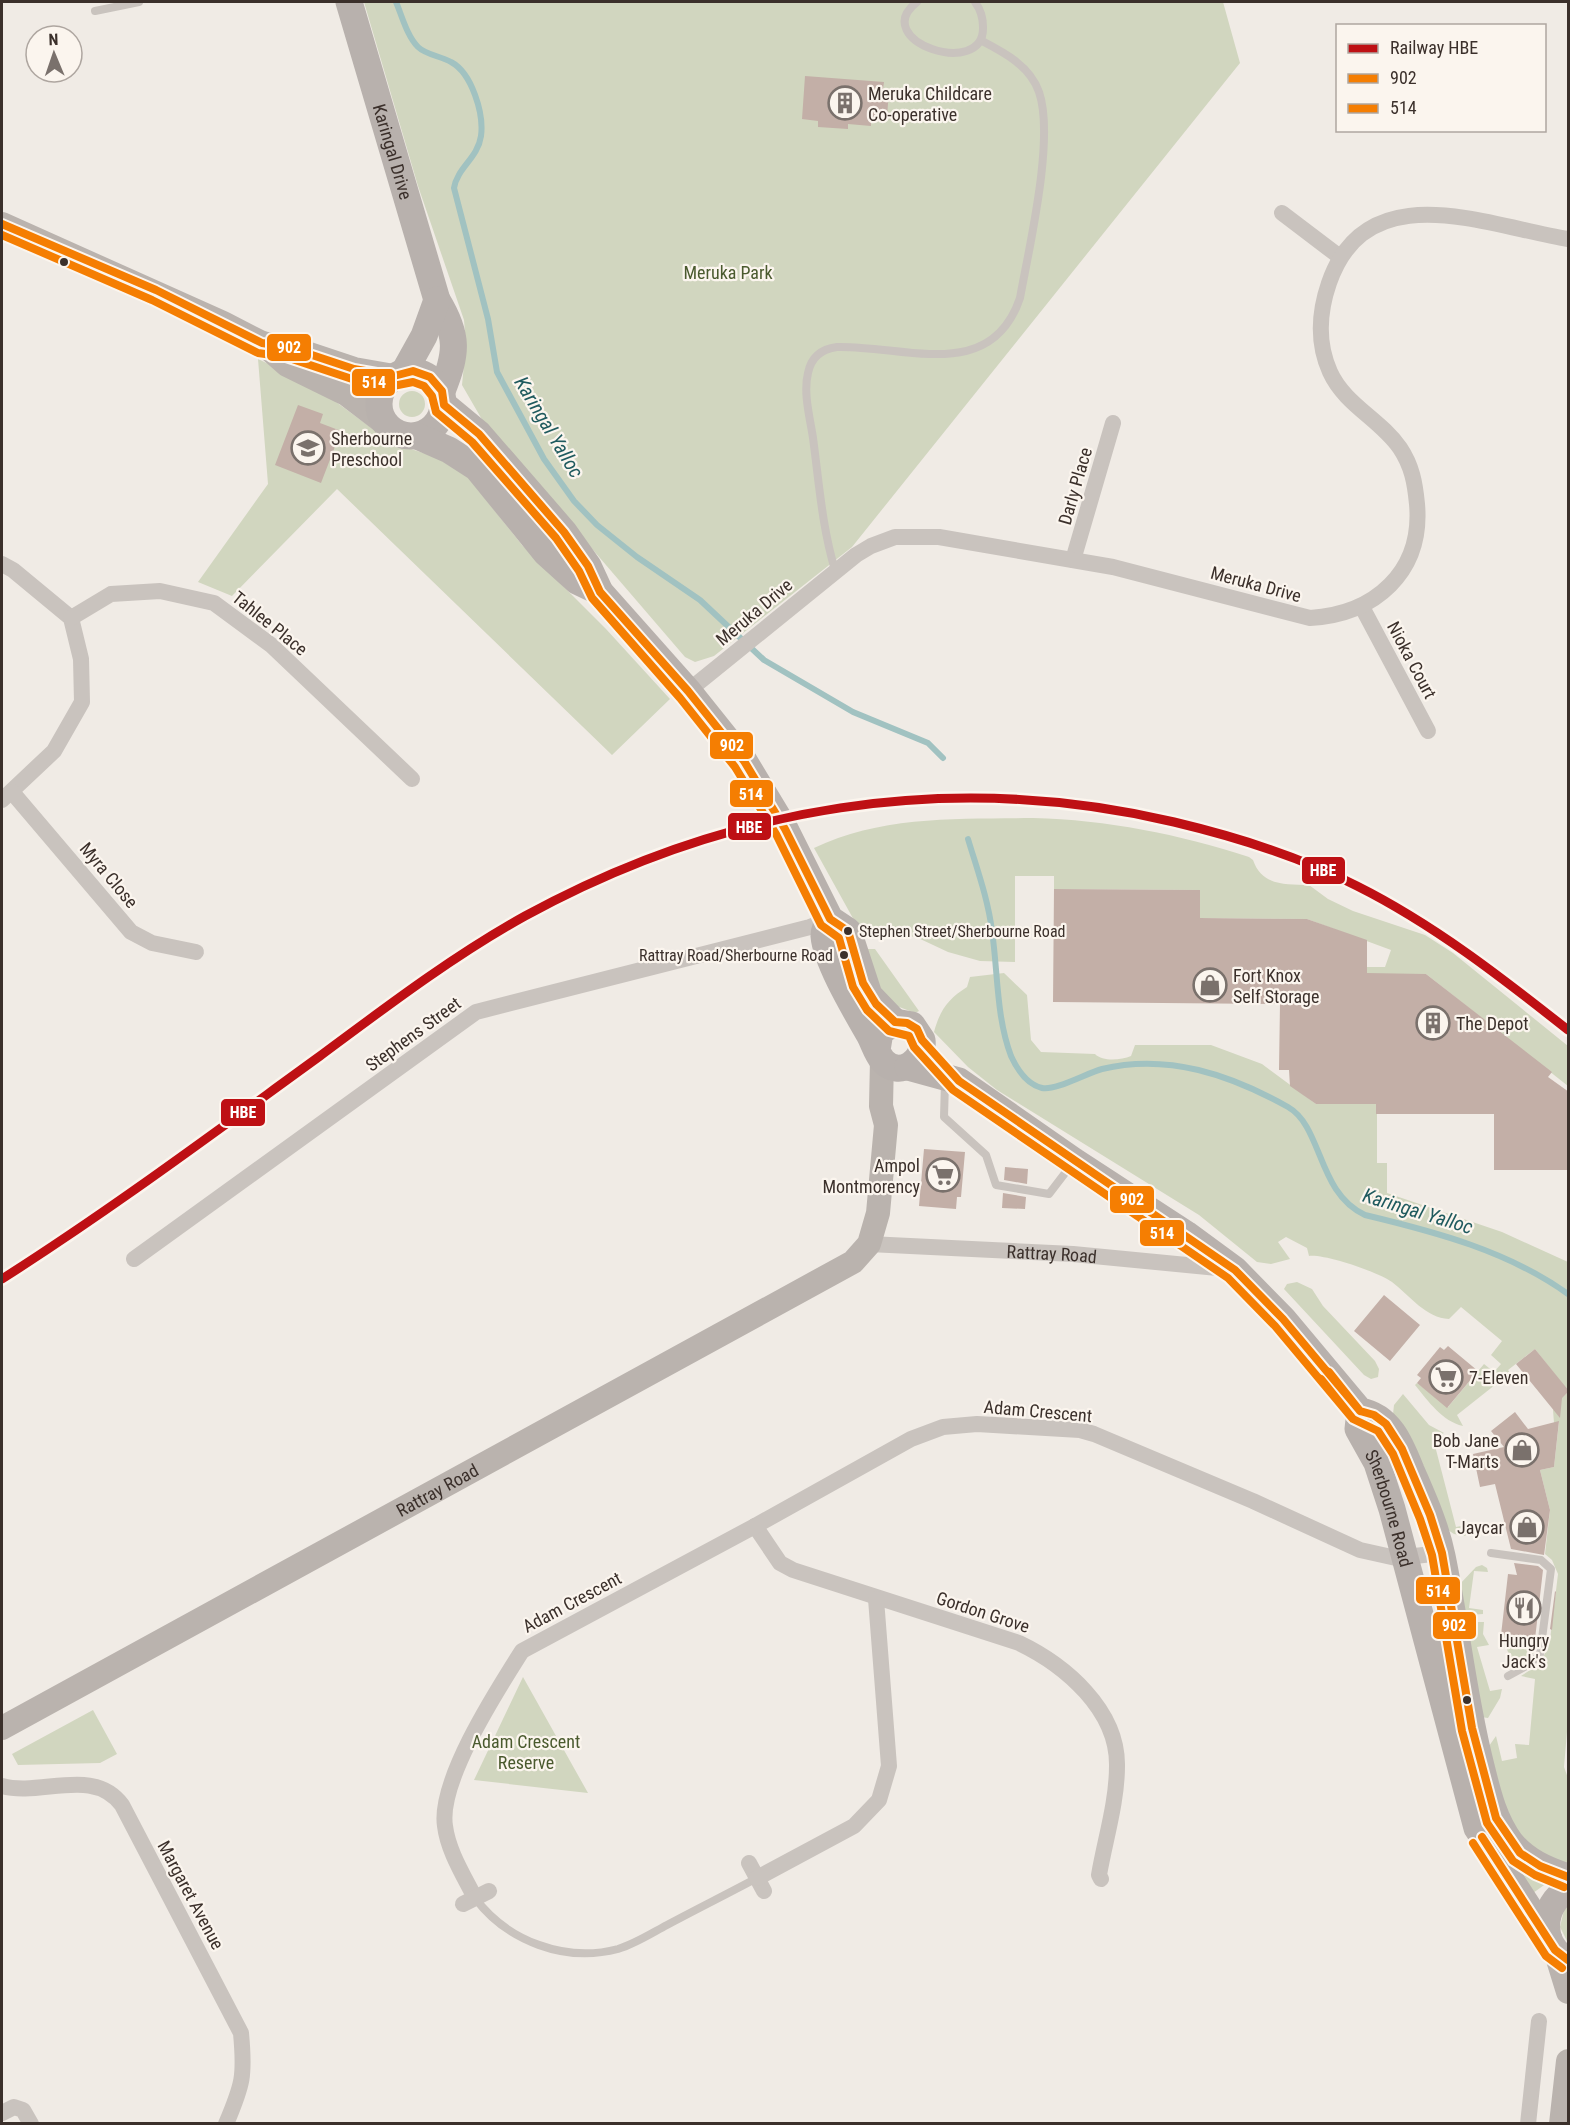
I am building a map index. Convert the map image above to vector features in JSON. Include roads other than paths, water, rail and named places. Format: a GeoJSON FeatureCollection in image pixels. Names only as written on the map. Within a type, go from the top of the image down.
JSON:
{"type":"FeatureCollection","features":[{"type":"Feature","properties":{"kind":"main road","name":"Karingal Drive"},"geometry":{"type":"LineString","coordinates":[[350,2],[436,300],[448,318],[455,351],[443,398]]}},
{"type":"Feature","properties":{"kind":"main road"},"geometry":{"type":"LineString","coordinates":[[436,300],[424,336],[399,374],[387,382],[379,398],[380,409],[388,426],[406,436],[417,436],[449,450],[477,468],[546,553],[577,581],[600,592]]}},
{"type":"Feature","properties":{"kind":"main road"},"geometry":{"type":"LineString","coordinates":[[399,374],[422,373],[430,377],[443,398],[479,434],[564,532],[588,566],[600,592],[688,691],[755,777],[785,829],[830,919],[848,931],[869,995],[895,1022],[912,1026],[922,1040],[920,1056],[892,1061]]}},
{"type":"Feature","properties":{"kind":"main road"},"geometry":{"type":"LineString","coordinates":[[417,436],[436,425],[443,398]]}},
{"type":"Feature","properties":{"kind":"main road"},"geometry":{"type":"LineString","coordinates":[[830,919],[825,928],[824,937],[850,1004],[892,1061]]}},
{"type":"Feature","properties":{"kind":"main road"},"geometry":{"type":"LineString","coordinates":[[892,1061],[880,1032],[895,1022]]}},
{"type":"Feature","properties":{"kind":"main road","name":"Sherbourne Road"},"geometry":{"type":"LineString","coordinates":[[922,1040],[952,1078],[1186,1234],[1234,1270],[1283,1319],[1360,1411],[1380,1418],[1396,1438],[1430,1515],[1442,1553],[1466,1698],[1494,1811],[1502,1830],[1520,1853],[1540,1866],[1569,1877]]}},
{"type":"Feature","properties":{"kind":"main road","name":"Sherbourne Road"},"geometry":{"type":"LineString","coordinates":[[892,1061],[952,1078]]}},
{"type":"Feature","properties":{"kind":"main road","name":"Sherbourne Road"},"geometry":{"type":"LineString","coordinates":[[1360,1411],[1358,1429],[1380,1471],[1477,1828],[1557,1950]]}},
{"type":"Feature","properties":{"kind":"main road"},"geometry":{"type":"LineString","coordinates":[[1557,1950],[1546,1921],[1555,1898],[1569,1889]]}},
{"type":"Feature","properties":{"kind":"street"},"geometry":{"type":"LineString","coordinates":[[1282,213],[1340,257]]}},
{"type":"Feature","properties":{"kind":"street","name":"Meruka Drive"},"geometry":{"type":"LineString","coordinates":[[688,691],[835,570],[871,546],[911,535],[961,540],[1073,560],[1168,580],[1310,618],[1342,614],[1362,607],[1386,590],[1396,578],[1414,545],[1418,515],[1411,466],[1385,430],[1338,386],[1325,359],[1321,345],[1322,311],[1340,257],[1358,237],[1395,218],[1414,214],[1452,215],[1569,239]]}},
{"type":"Feature","properties":{"kind":"street"},"geometry":{"type":"LineString","coordinates":[[2,224],[156,290],[262,343],[288,347],[354,369],[399,374]]}},
{"type":"Feature","properties":{"kind":"street"},"geometry":{"type":"LineString","coordinates":[[262,343],[278,359],[346,394],[388,426]]}},
{"type":"Feature","properties":{"kind":"street","name":"Darly Place"},"geometry":{"type":"LineString","coordinates":[[1073,560],[1113,423]]}},
{"type":"Feature","properties":{"kind":"street"},"geometry":{"type":"LineString","coordinates":[[2,564],[13,570],[71,618],[81,659],[82,702],[54,751],[7,796]]}},
{"type":"Feature","properties":{"kind":"street","name":"Tahlee Place"},"geometry":{"type":"LineString","coordinates":[[71,618],[111,594],[160,591],[214,603],[272,645],[412,779]]}},
{"type":"Feature","properties":{"kind":"street","name":"Nioka Court"},"geometry":{"type":"LineString","coordinates":[[1362,607],[1428,731]]}},
{"type":"Feature","properties":{"kind":"street","name":"Myra Close"},"geometry":{"type":"LineString","coordinates":[[7,796],[131,932],[152,943],[196,952]]}},
{"type":"Feature","properties":{"kind":"street","name":"Stephens Street"},"geometry":{"type":"LineString","coordinates":[[134,1258],[477,1012],[799,930],[830,919]]}},
{"type":"Feature","properties":{"kind":"street","name":"Rattray Road"},"geometry":{"type":"LineString","coordinates":[[2,1728],[836,1273],[860,1257],[869,1244],[878,1213],[886,1125],[894,1107],[892,1061]]}},
{"type":"Feature","properties":{"kind":"street","name":"Rattray Road"},"geometry":{"type":"LineString","coordinates":[[869,1244],[1073,1254],[1234,1270]]}},
{"type":"Feature","properties":{"kind":"street","name":"Adam Crescent"},"geometry":{"type":"LineString","coordinates":[[475,1898],[449,1844],[444,1813],[454,1773],[501,1684],[522,1651],[755,1526],[911,1438],[943,1427],[977,1424],[1067,1429],[1094,1434],[1252,1500],[1360,1550],[1385,1557],[1405,1559],[1442,1553]]}},
{"type":"Feature","properties":{"kind":"street","name":"Gordon Grove"},"geometry":{"type":"LineString","coordinates":[[755,1526],[780,1563],[793,1570],[876,1599],[1019,1643],[1043,1654],[1064,1670],[1092,1700],[1112,1738],[1118,1766],[1099,1875],[1101,1880]]}},
{"type":"Feature","properties":{"kind":"street","name":"Adam Crescent"},"geometry":{"type":"LineString","coordinates":[[757,1878],[854,1826],[879,1800],[889,1766],[876,1599]]}},
{"type":"Feature","properties":{"kind":"street","name":"Margaret Avenue"},"geometry":{"type":"LineString","coordinates":[[2,1786],[18,1788],[96,1785],[114,1795],[122,1805],[241,2033],[244,2064],[242,2087],[226,2124]]}},
{"type":"Feature","properties":{"kind":"street"},"geometry":{"type":"LineString","coordinates":[[1557,1950],[1569,1992]]}},
{"type":"Feature","properties":{"kind":"street"},"geometry":{"type":"LineString","coordinates":[[1528,2124],[1539,2021]]}},
{"type":"Feature","properties":{"kind":"street"},"geometry":{"type":"LineString","coordinates":[[1561,2124],[1569,2061]]}},
{"type":"Feature","properties":{"kind":"street"},"geometry":{"type":"LineString","coordinates":[[2,2113],[14,2107],[23,2110],[31,2124]]}},
{"type":"Feature","properties":{"kind":"lane"},"geometry":{"type":"LineString","coordinates":[[95,11],[140,2]]}},
{"type":"Feature","properties":{"kind":"lane"},"geometry":{"type":"LineString","coordinates":[[917,2],[908,8],[904,20],[906,30],[912,39],[923,45],[953,52],[976,48],[982,40],[983,19],[975,2]]}},
{"type":"Feature","properties":{"kind":"lane"},"geometry":{"type":"LineString","coordinates":[[835,570],[825,525],[808,404],[807,379],[815,357],[825,350],[837,347],[936,354],[975,350],[1001,333],[1014,315],[1020,298],[1041,173],[1045,131],[1044,111],[1039,90],[1027,72],[1011,56],[982,40]]}},
{"type":"Feature","properties":{"kind":"lane"},"geometry":{"type":"LineString","coordinates":[[952,1078],[944,1117],[986,1155],[996,1185],[1049,1194],[1074,1161]]}},
{"type":"Feature","properties":{"kind":"lane"},"geometry":{"type":"LineString","coordinates":[[1491,1554],[1541,1560],[1551,1569],[1542,1648],[1530,1664],[1508,1677]]}},
{"type":"Feature","properties":{"kind":"lane","name":"Adam Crescent"},"geometry":{"type":"LineString","coordinates":[[475,1898],[487,1914],[505,1930],[530,1942],[560,1951],[602,1952],[641,1939],[757,1878]]}},
{"type":"Feature","properties":{"kind":"waterway","name":"Karingal Yalloc"},"geometry":{"type":"LineString","coordinates":[[396,2],[408,32],[418,47],[458,67],[471,84],[475,95],[481,117],[481,136],[476,151],[459,175],[454,188],[488,319],[497,372],[544,459],[574,501],[597,525],[637,557],[700,600],[764,660],[853,712],[928,743],[943,758]]}},
{"type":"Feature","properties":{"kind":"waterway","name":"Karingal Yalloc"},"geometry":{"type":"LineString","coordinates":[[968,839],[990,919],[1000,1010],[1006,1041],[1016,1066],[1031,1083],[1048,1088],[1102,1069],[1151,1064],[1198,1070],[1244,1085],[1288,1107],[1299,1116],[1308,1129],[1329,1176],[1349,1205],[1365,1215],[1445,1236],[1496,1255],[1521,1266],[1568,1294]]}},
{"type":"Feature","properties":{"kind":"rail line","name":"HBE"},"geometry":{"type":"LineString","coordinates":[[2,1279],[163,1170],[420,983],[498,931],[601,878],[680,847],[759,824],[840,808],[923,799],[1006,799],[1090,806],[1174,822],[1244,841],[1313,865],[1413,917],[1466,952],[1568,1030]]}},
{"type":"Feature","properties":{"kind":"place","name":"Meruka Childcare Co-operative"},"geometry":{"type":"Point","coordinates":[845,103]}},
{"type":"Feature","properties":{"kind":"place","name":"Sherbourne Preschool"},"geometry":{"type":"Point","coordinates":[308,448]}},
{"type":"Feature","properties":{"kind":"place","name":"Stephen Street/Sherbourne Road"},"geometry":{"type":"Point","coordinates":[848,931]}},
{"type":"Feature","properties":{"kind":"place","name":"Rattray Road/Sherbourne Road"},"geometry":{"type":"Point","coordinates":[844,955]}},
{"type":"Feature","properties":{"kind":"place","name":"Fort Knox Self Storage"},"geometry":{"type":"Point","coordinates":[1210,985]}},
{"type":"Feature","properties":{"kind":"place","name":"The Depot"},"geometry":{"type":"Point","coordinates":[1433,1023]}},
{"type":"Feature","properties":{"kind":"place","name":"Ampol Montmorency"},"geometry":{"type":"Point","coordinates":[943,1175]}},
{"type":"Feature","properties":{"kind":"place","name":"7-Eleven"},"geometry":{"type":"Point","coordinates":[1446,1377]}},
{"type":"Feature","properties":{"kind":"place","name":"Bob Jane T-Marts"},"geometry":{"type":"Point","coordinates":[1522,1450]}},
{"type":"Feature","properties":{"kind":"place","name":"Jaycar"},"geometry":{"type":"Point","coordinates":[1527,1527]}},
{"type":"Feature","properties":{"kind":"place","name":"Hungry Jack's"},"geometry":{"type":"Point","coordinates":[1524,1608]}},
{"type":"Feature","properties":{"kind":"park label","name":"Meruka Park"},"geometry":{"type":"Point","coordinates":[728,272]}},
{"type":"Feature","properties":{"kind":"park label","name":"Adam Crescent Reserve"},"geometry":{"type":"Point","coordinates":[526,1751]}}]}
